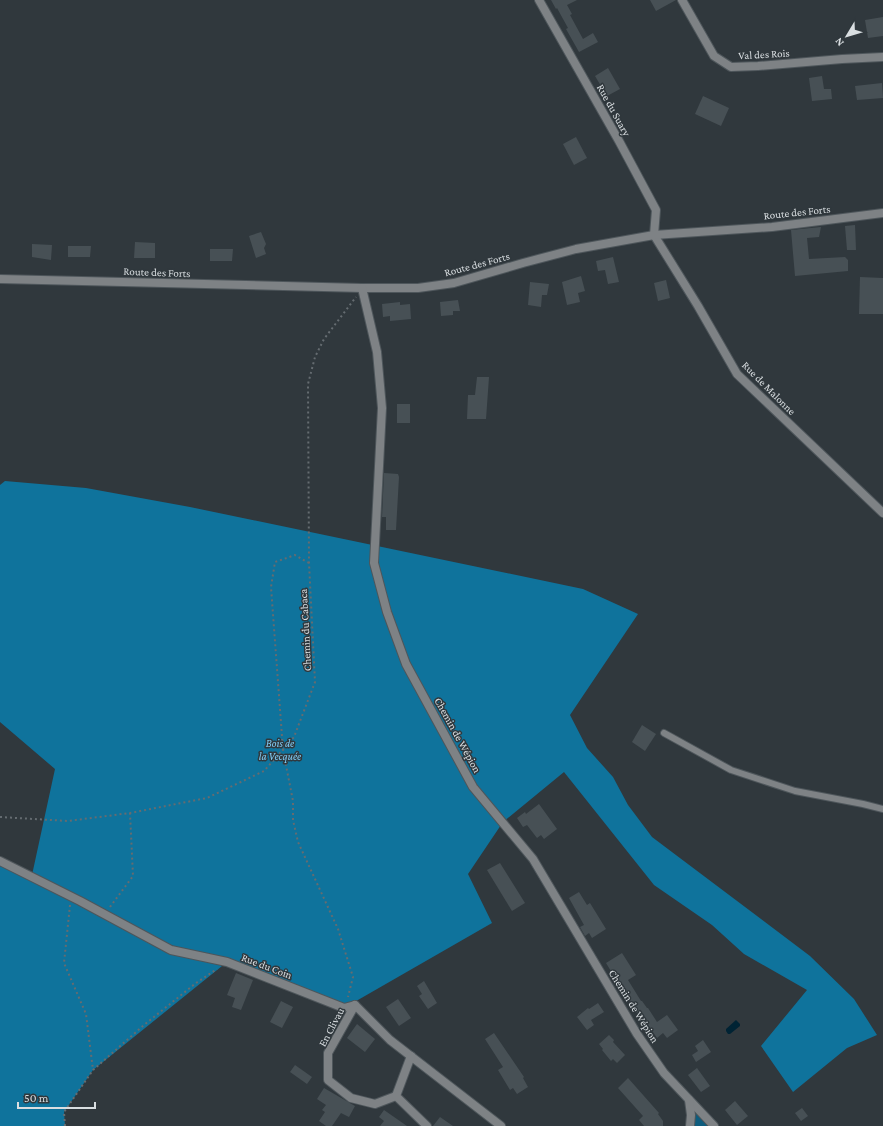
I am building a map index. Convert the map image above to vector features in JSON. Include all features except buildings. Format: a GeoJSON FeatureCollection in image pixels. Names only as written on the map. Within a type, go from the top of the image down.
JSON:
{"type":"FeatureCollection","features":[{"type":"Feature","properties":{"kind":"street","name":"Rue du Suary"},"geometry":{"type":"LineString","coordinates":[[539,0],[620,141],[656,210],[654,235]]}},
{"type":"Feature","properties":{"kind":"street","name":"Val des Rois"},"geometry":{"type":"LineString","coordinates":[[682,0],[714,56],[731,67],[883,57]]}},
{"type":"Feature","properties":{"kind":"street","name":"Route des Forts"},"geometry":{"type":"LineString","coordinates":[[0,279],[362,288],[418,288],[454,283],[523,262],[576,249],[654,235],[772,227],[883,213]]}},
{"type":"Feature","properties":{"kind":"street","name":"Rue de Malonne"},"geometry":{"type":"LineString","coordinates":[[654,235],[698,306],[737,374],[883,513]]}},
{"type":"Feature","properties":{"kind":"street","name":"Chemin de Wépion"},"geometry":{"type":"LineString","coordinates":[[362,288],[377,352],[382,408],[374,563],[387,612],[406,664],[474,787],[533,859],[637,1034],[664,1073],[714,1126]]}},
{"type":"Feature","properties":{"kind":"street","name":"Rue du Coin"},"geometry":{"type":"LineString","coordinates":[[0,861],[171,950],[227,962],[344,1008]]}},
{"type":"Feature","properties":{"kind":"street"},"geometry":{"type":"LineString","coordinates":[[344,1008],[355,1005],[390,1040],[501,1126]]}},
{"type":"Feature","properties":{"kind":"street","name":"En Clivau"},"geometry":{"type":"LineString","coordinates":[[355,1005],[328,1053],[328,1080],[351,1098],[375,1104],[396,1096]]}},
{"type":"Feature","properties":{"kind":"street"},"geometry":{"type":"LineString","coordinates":[[411,1056],[396,1096],[427,1126]]}},
{"type":"Feature","properties":{"kind":"street"},"geometry":{"type":"LineString","coordinates":[[689,1100],[691,1115],[690,1126]]}},
{"type":"Feature","properties":{"kind":"lane"},"geometry":{"type":"LineString","coordinates":[[664,733],[731,770],[795,791],[883,809]]}},
{"type":"Feature","properties":{"kind":"path","name":"Chemin du Cabaca"},"geometry":{"type":"LineString","coordinates":[[0,817],[68,821],[130,813],[207,798],[264,771],[294,736],[315,682],[309,563],[308,384],[315,357],[324,340],[362,288]]}},
{"type":"Feature","properties":{"kind":"path"},"geometry":{"type":"LineString","coordinates":[[309,563],[296,555],[275,562],[271,587],[282,750],[293,801],[293,820],[298,842],[338,929],[353,977],[344,1008]]}},
{"type":"Feature","properties":{"kind":"path"},"geometry":{"type":"LineString","coordinates":[[104,915],[133,876],[130,813]]}},
{"type":"Feature","properties":{"kind":"path"},"geometry":{"type":"LineString","coordinates":[[70,897],[64,963],[86,1014],[93,1070]]}},
{"type":"Feature","properties":{"kind":"path"},"geometry":{"type":"LineString","coordinates":[[65,1126],[64,1112],[93,1070],[144,1025],[196,983],[227,962]]}},
{"type":"Feature","properties":{"kind":"shaded area"},"geometry":{"type":"Polygon","coordinates":[[[736,1020],[740,1026],[728,1034],[726,1029],[736,1020]]]}},
{"type":"Feature","properties":{"kind":"shaded area"},"geometry":{"type":"Polygon","coordinates":[[[689,1100],[713,1126],[690,1126],[689,1100]]]}},
{"type":"Feature","properties":{"kind":"green space","name":"Bois de la Vecquée"},"geometry":{"type":"Polygon","coordinates":[[[5,481],[86,488],[190,507],[583,589],[638,614],[570,715],[587,748],[613,777],[628,805],[652,837],[810,956],[854,999],[877,1035],[847,1048],[793,1092],[761,1046],[807,990],[744,954],[712,925],[654,885],[564,772],[503,822],[468,874],[492,923],[344,1008],[227,962],[93,1070],[64,1112],[65,1126],[0,1126],[0,858],[32,875],[55,769],[0,722],[0,485],[5,481]]]}}]}
